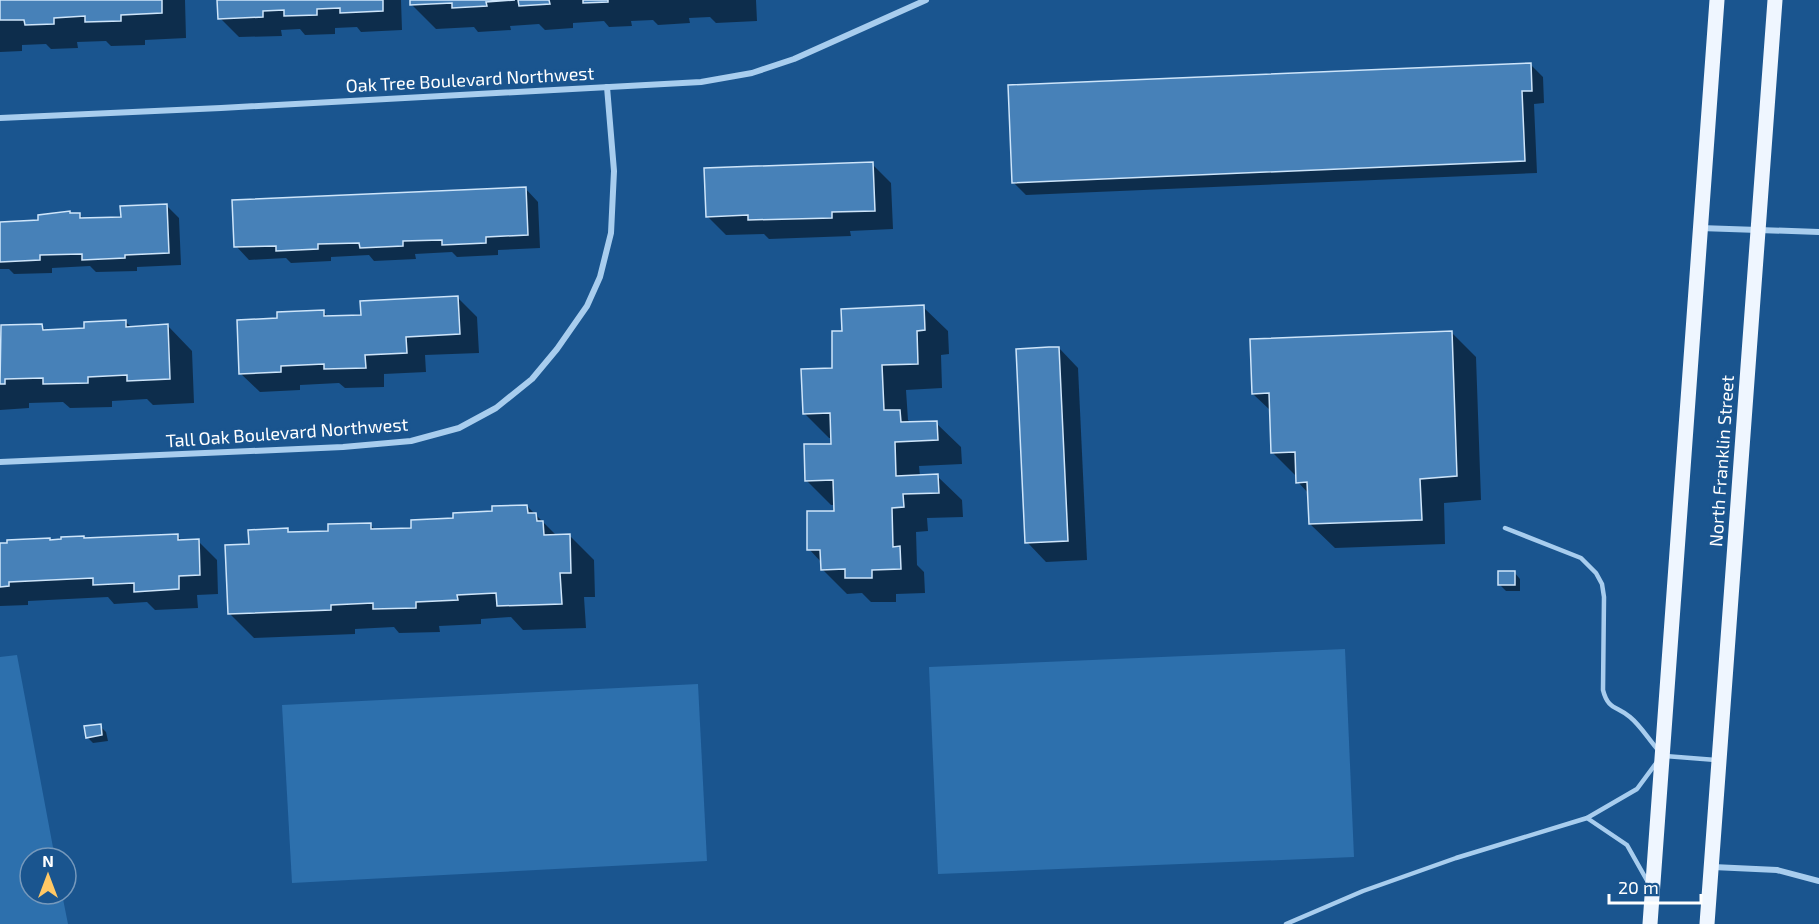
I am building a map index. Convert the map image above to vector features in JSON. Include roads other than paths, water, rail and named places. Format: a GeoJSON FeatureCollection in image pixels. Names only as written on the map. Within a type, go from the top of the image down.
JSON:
{"type":"FeatureCollection","features":[{"type":"Feature","properties":{"kind":"main road"},"geometry":{"type":"LineString","coordinates":[[1650,924],[1717,0]]}},
{"type":"Feature","properties":{"kind":"main road","name":"North Franklin Street"},"geometry":{"type":"LineString","coordinates":[[1707,924],[1775,0]]}},
{"type":"Feature","properties":{"kind":"street","name":"Oak Tree Boulevard Northwest"},"geometry":{"type":"LineString","coordinates":[[0,118],[701,82],[752,73],[794,59],[926,0]]}},
{"type":"Feature","properties":{"kind":"street","name":"Tall Oak Boulevard Northwest"},"geometry":{"type":"LineString","coordinates":[[0,462],[344,447],[411,441],[459,428],[496,408],[532,379],[557,349],[587,306],[600,277],[611,233],[614,171],[607,87]]}},
{"type":"Feature","properties":{"kind":"street"},"geometry":{"type":"LineString","coordinates":[[1701,228],[1819,232]]}},
{"type":"Feature","properties":{"kind":"street"},"geometry":{"type":"LineString","coordinates":[[1711,867],[1777,870],[1819,880]]}},
{"type":"Feature","properties":{"kind":"lane"},"geometry":{"type":"LineString","coordinates":[[1505,528],[1581,558],[1596,573],[1602,584],[1604,597],[1603,690],[1610,705],[1629,716],[1662,755],[1719,760]]}},
{"type":"Feature","properties":{"kind":"lane"},"geometry":{"type":"LineString","coordinates":[[1286,924],[1363,891],[1456,858],[1587,818],[1637,789],[1662,755]]}},
{"type":"Feature","properties":{"kind":"lane"},"geometry":{"type":"LineString","coordinates":[[1587,818],[1627,845],[1652,889]]}}]}
